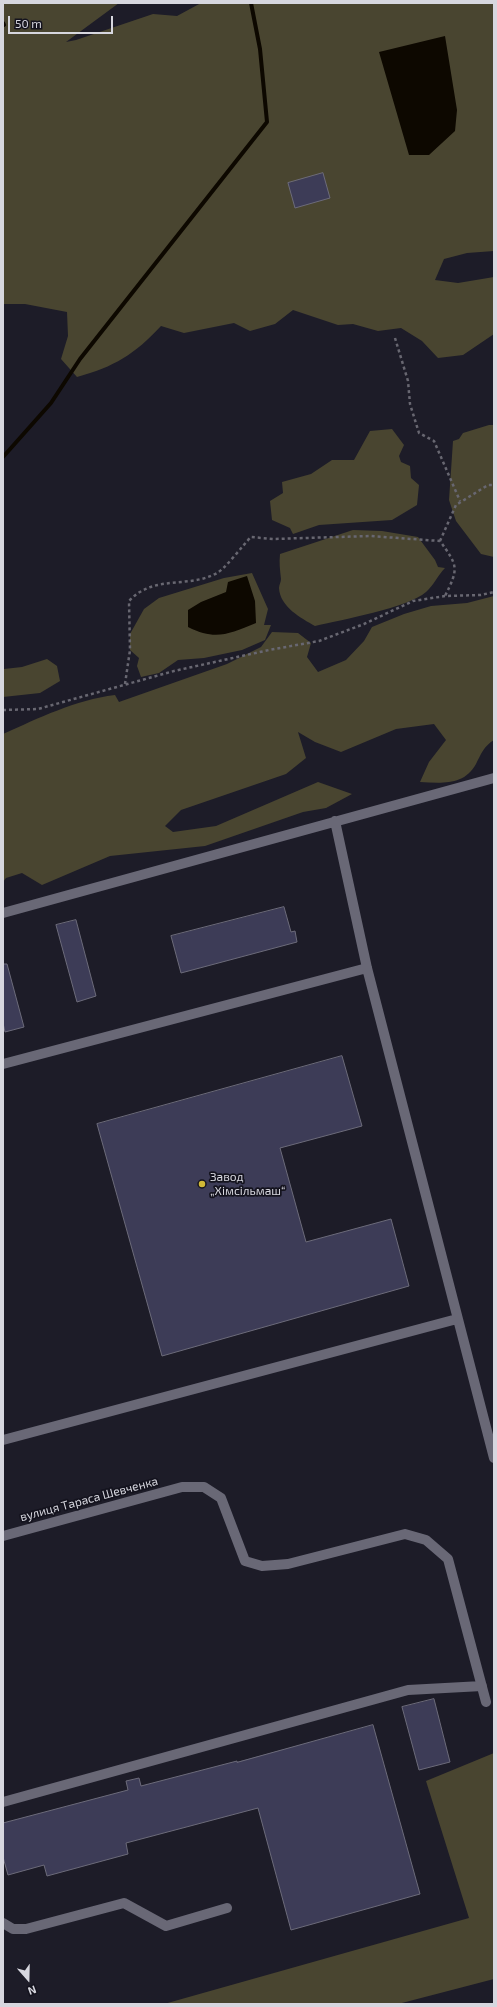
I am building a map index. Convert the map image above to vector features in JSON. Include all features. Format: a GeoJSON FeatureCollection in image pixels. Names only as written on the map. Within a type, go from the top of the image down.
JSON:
{"type":"FeatureCollection","features":[{"type":"Feature","properties":{"kind":"lane"},"geometry":{"type":"LineString","coordinates":[[3,913],[494,778]]}},
{"type":"Feature","properties":{"kind":"lane"},"geometry":{"type":"LineString","coordinates":[[335,821],[367,968],[494,1458]]}},
{"type":"Feature","properties":{"kind":"lane"},"geometry":{"type":"LineString","coordinates":[[3,1064],[367,968]]}},
{"type":"Feature","properties":{"kind":"lane"},"geometry":{"type":"LineString","coordinates":[[3,1440],[457,1319]]}},
{"type":"Feature","properties":{"kind":"lane","name":"вулиця Тараса Шевченка"},"geometry":{"type":"LineString","coordinates":[[3,1536],[182,1487],[204,1486],[220,1498],[245,1561],[262,1566],[288,1564],[405,1534],[426,1540],[448,1559],[482,1686]]}},
{"type":"Feature","properties":{"kind":"lane"},"geometry":{"type":"LineString","coordinates":[[3,1802],[408,1690],[482,1686],[486,1702]]}},
{"type":"Feature","properties":{"kind":"lane"},"geometry":{"type":"LineString","coordinates":[[3,1923],[13,1929],[26,1930],[124,1903],[166,1926],[227,1908]]}},
{"type":"Feature","properties":{"kind":"path"},"geometry":{"type":"LineString","coordinates":[[395,338],[408,381],[410,404],[419,433],[434,441],[460,501]]}},
{"type":"Feature","properties":{"kind":"path"},"geometry":{"type":"LineString","coordinates":[[440,541],[451,513],[460,501],[488,485],[494,485]]}},
{"type":"Feature","properties":{"kind":"path"},"geometry":{"type":"LineString","coordinates":[[125,684],[130,650],[129,601],[137,592],[166,582],[184,583],[218,573],[251,537],[273,539],[370,536],[440,541]]}},
{"type":"Feature","properties":{"kind":"path"},"geometry":{"type":"LineString","coordinates":[[440,541],[454,561],[455,577],[445,596]]}},
{"type":"Feature","properties":{"kind":"path"},"geometry":{"type":"LineString","coordinates":[[3,710],[38,709],[125,684],[226,659],[318,641],[364,624],[413,601],[445,596],[481,595],[494,592]]}},
{"type":"Feature","properties":{"kind":"shaded area"},"geometry":{"type":"Polygon","coordinates":[[[3,3],[119,3],[66,42],[153,14],[177,16],[201,3],[494,3],[494,251],[467,253],[444,259],[435,280],[458,283],[494,277],[494,334],[463,355],[438,358],[422,341],[401,328],[378,331],[353,324],[338,325],[293,310],[275,324],[250,331],[234,323],[184,333],[161,326],[133,352],[102,369],[77,377],[61,359],[68,336],[67,312],[25,304],[3,304],[3,3]]]}},
{"type":"Feature","properties":{"kind":"shaded area"},"geometry":{"type":"Polygon","coordinates":[[[445,36],[457,110],[455,131],[429,155],[409,155],[379,52],[445,36]]]}},
{"type":"Feature","properties":{"kind":"shaded area"},"geometry":{"type":"Polygon","coordinates":[[[489,425],[494,425],[494,557],[481,554],[456,521],[449,500],[453,441],[459,439],[463,433],[489,425]]]}},
{"type":"Feature","properties":{"kind":"shaded area"},"geometry":{"type":"Polygon","coordinates":[[[392,429],[404,445],[399,456],[401,462],[410,466],[411,478],[419,485],[417,505],[392,520],[319,525],[293,534],[290,528],[272,520],[270,501],[283,493],[282,482],[311,474],[332,460],[354,460],[370,431],[392,429]]]}},
{"type":"Feature","properties":{"kind":"shaded area"},"geometry":{"type":"Polygon","coordinates":[[[353,530],[382,531],[418,537],[435,560],[438,567],[445,568],[429,589],[417,598],[373,613],[315,626],[292,611],[280,595],[280,554],[353,530]]]}},
{"type":"Feature","properties":{"kind":"shaded area"},"geometry":{"type":"Polygon","coordinates":[[[252,573],[268,609],[264,625],[271,625],[265,640],[242,650],[204,658],[178,660],[159,673],[141,677],[137,666],[139,658],[130,650],[130,634],[144,609],[159,598],[224,578],[252,573]]]}},
{"type":"Feature","properties":{"kind":"shaded area"},"geometry":{"type":"Polygon","coordinates":[[[247,576],[255,601],[256,623],[230,633],[214,635],[206,634],[188,627],[188,610],[201,602],[226,592],[228,582],[247,576]]]}},
{"type":"Feature","properties":{"kind":"shaded area"},"geometry":{"type":"Polygon","coordinates":[[[494,596],[494,740],[485,748],[471,771],[459,780],[444,783],[420,782],[429,762],[446,740],[434,724],[396,729],[341,752],[315,742],[298,732],[306,758],[286,774],[181,810],[165,826],[173,832],[216,826],[318,782],[352,794],[326,808],[303,812],[205,846],[110,856],[42,885],[22,873],[6,878],[3,882],[3,734],[71,705],[100,697],[115,695],[119,702],[227,664],[261,647],[272,632],[298,633],[311,643],[307,657],[318,672],[346,660],[364,641],[372,627],[404,614],[431,606],[467,603],[494,596]]]}},
{"type":"Feature","properties":{"kind":"shaded area"},"geometry":{"type":"Polygon","coordinates":[[[47,659],[57,666],[60,681],[40,693],[3,697],[4,669],[22,667],[47,659]]]}},
{"type":"Feature","properties":{"kind":"shaded area"},"geometry":{"type":"Polygon","coordinates":[[[494,1753],[494,1979],[398,2004],[164,2004],[469,1918],[426,1781],[494,1753]]]}},
{"type":"Feature","properties":{"kind":"building"},"geometry":{"type":"Polygon","coordinates":[[[323,173],[330,198],[295,208],[288,183],[323,173]]]}},
{"type":"Feature","properties":{"kind":"building"},"geometry":{"type":"Polygon","coordinates":[[[284,907],[291,932],[295,931],[297,942],[181,973],[171,936],[284,907]]]}},
{"type":"Feature","properties":{"kind":"building"},"geometry":{"type":"Polygon","coordinates":[[[76,920],[96,996],[77,1002],[56,925],[76,920]]]}},
{"type":"Feature","properties":{"kind":"building"},"geometry":{"type":"Polygon","coordinates":[[[3,964],[7,964],[24,1027],[5,1032],[3,1023],[3,964]]]}},
{"type":"Feature","properties":{"kind":"building","name":"Завод „Хімсільмаш“"},"geometry":{"type":"Polygon","coordinates":[[[342,1056],[362,1126],[280,1148],[306,1242],[391,1219],[409,1286],[162,1356],[97,1124],[342,1056]]]}},
{"type":"Feature","properties":{"kind":"building"},"geometry":{"type":"Polygon","coordinates":[[[434,1699],[450,1762],[419,1770],[402,1707],[434,1699]]]}},
{"type":"Feature","properties":{"kind":"building"},"geometry":{"type":"Polygon","coordinates":[[[373,1725],[420,1894],[291,1930],[258,1808],[126,1843],[128,1854],[47,1876],[44,1865],[8,1875],[3,1857],[3,1823],[128,1790],[126,1781],[139,1778],[141,1786],[237,1762],[373,1725]]]}},
{"type":"Feature","properties":{"kind":"waterway"},"geometry":{"type":"LineString","coordinates":[[3,457],[51,403],[80,359],[267,122],[260,49],[251,3]]}},
{"type":"Feature","properties":{"kind":"place","name":"Завод „Хімсільмаш“"},"geometry":{"type":"Point","coordinates":[202,1184]}}]}
